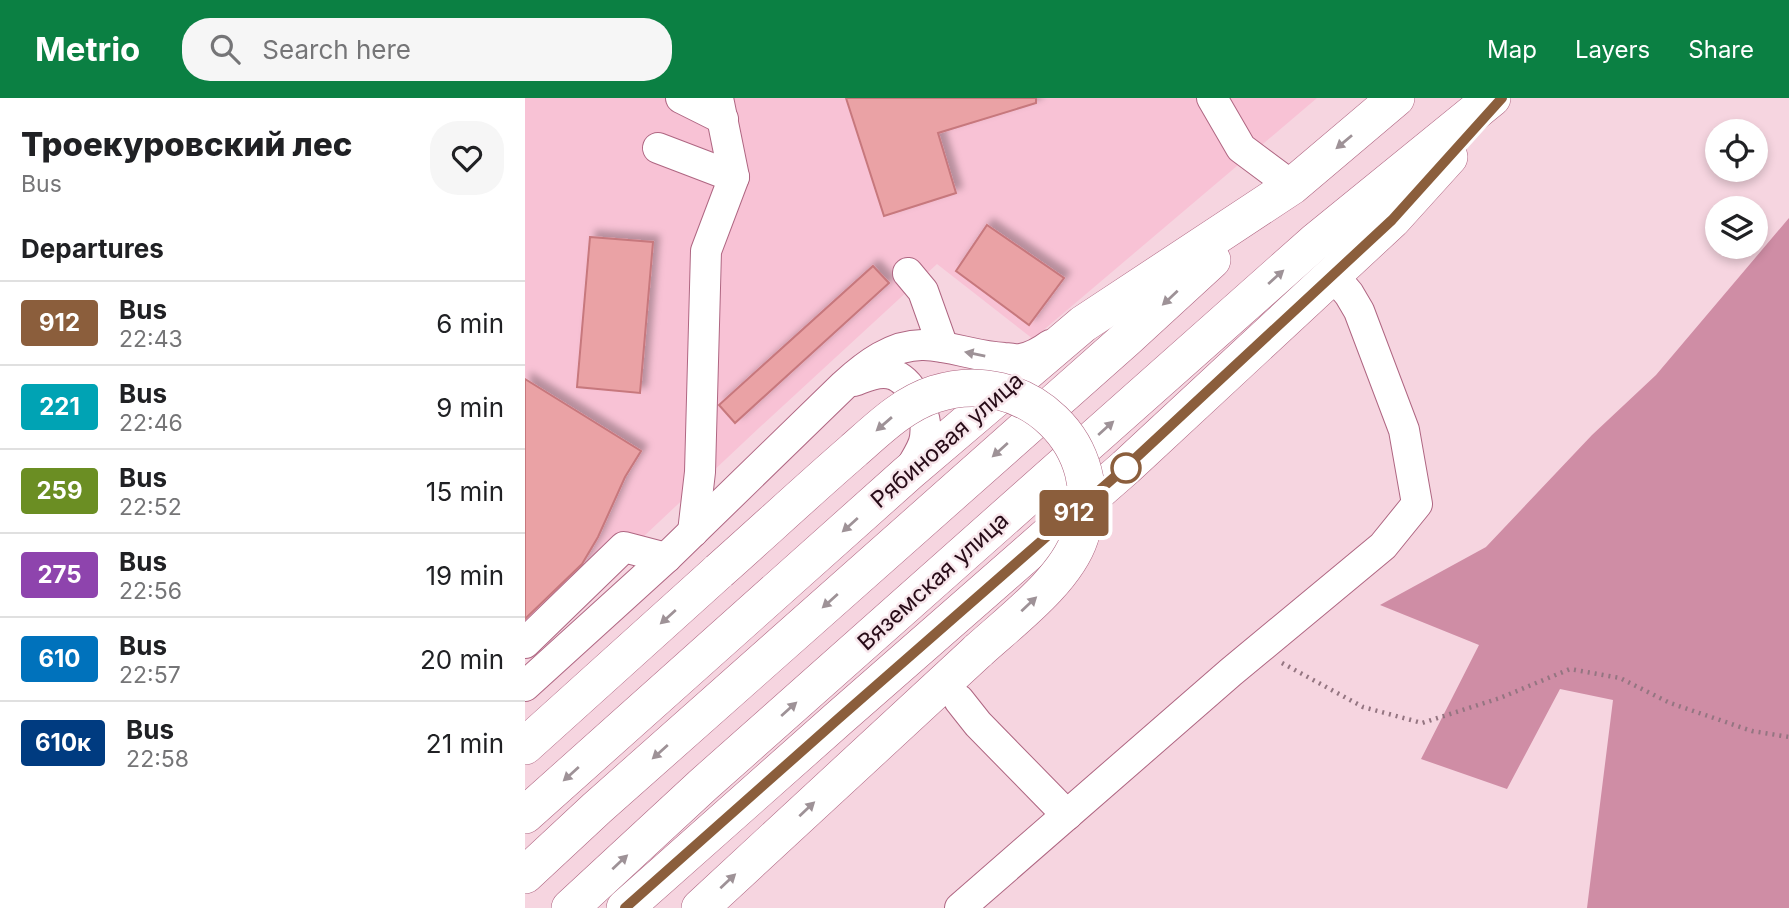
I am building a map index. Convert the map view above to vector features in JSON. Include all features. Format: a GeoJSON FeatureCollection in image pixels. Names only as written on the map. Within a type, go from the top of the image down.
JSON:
{"type":"FeatureCollection","features":[{"type":"Feature","properties":{"kind":"main road","name":"Рябиновая улица"},"geometry":{"type":"LineString","coordinates":[[525,815],[908,473],[1083,324],[1292,186],[1395,98]]}},
{"type":"Feature","properties":{"kind":"main road","name":"Вяземская улица"},"geometry":{"type":"LineString","coordinates":[[570,908],[703,785],[1317,241],[1492,98]]}},
{"type":"Feature","properties":{"kind":"main road"},"geometry":{"type":"LineString","coordinates":[[625,908],[1126,467],[1392,220],[1502,98]]}},
{"type":"Feature","properties":{"kind":"main road"},"geometry":{"type":"LineString","coordinates":[[525,875],[1105,357],[1292,186]]}},
{"type":"Feature","properties":{"kind":"main road"},"geometry":{"type":"LineString","coordinates":[[525,746],[896,414],[931,395],[970,387],[1009,393],[1044,411],[1070,441],[1084,478],[1085,518],[1081,537],[1062,571],[700,908]]}},
{"type":"Feature","properties":{"kind":"lane"},"geometry":{"type":"LineString","coordinates":[[681,98],[720,108],[734,177],[706,251],[700,472],[693,532]]}},
{"type":"Feature","properties":{"kind":"lane"},"geometry":{"type":"LineString","coordinates":[[1212,98],[1241,148],[1292,186]]}},
{"type":"Feature","properties":{"kind":"lane"},"geometry":{"type":"LineString","coordinates":[[657,148],[734,177]]}},
{"type":"Feature","properties":{"kind":"lane"},"geometry":{"type":"LineString","coordinates":[[908,273],[923,291],[943,347]]}},
{"type":"Feature","properties":{"kind":"lane"},"geometry":{"type":"LineString","coordinates":[[960,908],[1258,650],[1383,546],[1417,504],[1404,430],[1359,311],[1333,275]]}},
{"type":"Feature","properties":{"kind":"lane"},"geometry":{"type":"LineString","coordinates":[[525,686],[666,558],[867,365],[889,353],[923,345],[989,357],[1021,359],[1044,350],[1083,324]]}},
{"type":"Feature","properties":{"kind":"lane"},"geometry":{"type":"LineString","coordinates":[[844,385],[878,373],[892,374],[904,381],[916,397],[925,415],[926,438],[908,473]]}},
{"type":"Feature","properties":{"kind":"lane"},"geometry":{"type":"LineString","coordinates":[[525,643],[624,547],[666,558]]}},
{"type":"Feature","properties":{"kind":"lane"},"geometry":{"type":"LineString","coordinates":[[959,700],[978,724],[1067,815]]}},
{"type":"Feature","properties":{"kind":"path"},"geometry":{"type":"LineString","coordinates":[[1258,650],[1363,707],[1422,723],[1500,698],[1570,669],[1620,678],[1670,703],[1752,731],[1789,737]]}},
{"type":"Feature","properties":{"kind":"shaded area"},"geometry":{"type":"Polygon","coordinates":[[[525,98],[1317,98],[1033,339],[937,264],[525,648],[525,98]]]}},
{"type":"Feature","properties":{"kind":"shaded area"},"geometry":{"type":"Polygon","coordinates":[[[1789,218],[1789,908],[1587,908],[1613,700],[1560,689],[1507,789],[1421,759],[1479,645],[1380,605],[1486,547],[1592,435],[1656,375],[1754,259],[1768,259],[1768,243],[1789,218]]]}},
{"type":"Feature","properties":{"kind":"building"},"geometry":{"type":"Polygon","coordinates":[[[846,98],[1036,98],[1036,103],[938,133],[956,193],[884,216],[846,98]]]}},
{"type":"Feature","properties":{"kind":"building"},"geometry":{"type":"Polygon","coordinates":[[[987,225],[1064,278],[1029,325],[956,271],[987,225]]]}},
{"type":"Feature","properties":{"kind":"building"},"geometry":{"type":"Polygon","coordinates":[[[590,237],[653,242],[640,393],[577,387],[590,237]]]}},
{"type":"Feature","properties":{"kind":"building"},"geometry":{"type":"Polygon","coordinates":[[[873,266],[889,283],[735,423],[719,405],[873,266]]]}},
{"type":"Feature","properties":{"kind":"building"},"geometry":{"type":"Polygon","coordinates":[[[525,379],[641,451],[625,477],[598,537],[582,564],[525,619],[525,379]]]}},
{"type":"Feature","properties":{"kind":"bus line","name":"912"},"geometry":{"type":"LineString","coordinates":[[625,908],[1126,467],[1392,220],[1502,98]]}}]}
